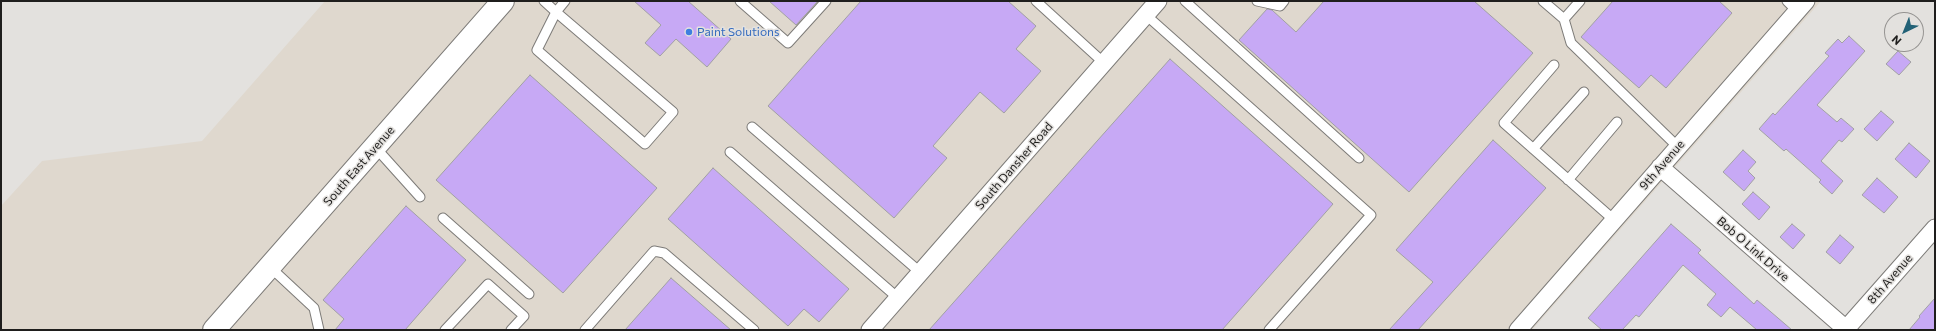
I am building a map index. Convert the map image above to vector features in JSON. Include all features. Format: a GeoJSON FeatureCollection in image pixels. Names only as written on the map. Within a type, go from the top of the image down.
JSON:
{"type":"FeatureCollection","features":[{"type":"Feature","properties":{"kind":"main road","name":"South East Avenue"},"geometry":{"type":"LineString","coordinates":[[214,330],[503,1]]}},
{"type":"Feature","properties":{"kind":"street","name":"South Dansher Road"},"geometry":{"type":"LineString","coordinates":[[870,330],[1158,1]]}},
{"type":"Feature","properties":{"kind":"street","name":"9th Avenue"},"geometry":{"type":"LineString","coordinates":[[1518,330],[1678,147],[1797,4]]}},
{"type":"Feature","properties":{"kind":"street","name":"Bob O Link Drive"},"geometry":{"type":"LineString","coordinates":[[1660,167],[1846,330]]}},
{"type":"Feature","properties":{"kind":"street","name":"8th Avenue"},"geometry":{"type":"LineString","coordinates":[[1846,330],[1935,228]]}},
{"type":"Feature","properties":{"kind":"lane"},"geometry":{"type":"LineString","coordinates":[[544,1],[556,12],[673,112],[645,144],[537,50],[556,12],[565,1]]}},
{"type":"Feature","properties":{"kind":"lane"},"geometry":{"type":"LineString","coordinates":[[740,1],[788,43],[826,1]]}},
{"type":"Feature","properties":{"kind":"lane"},"geometry":{"type":"LineString","coordinates":[[1036,1],[1104,63]]}},
{"type":"Feature","properties":{"kind":"lane"},"geometry":{"type":"LineString","coordinates":[[1257,1],[1280,6],[1284,1]]}},
{"type":"Feature","properties":{"kind":"lane"},"geometry":{"type":"LineString","coordinates":[[1543,1],[1564,19],[1571,43],[1678,147]]}},
{"type":"Feature","properties":{"kind":"lane"},"geometry":{"type":"LineString","coordinates":[[1564,19],[1580,1]]}},
{"type":"Feature","properties":{"kind":"lane"},"geometry":{"type":"LineString","coordinates":[[1190,3],[1359,158]]}},
{"type":"Feature","properties":{"kind":"lane"},"geometry":{"type":"LineString","coordinates":[[1146,15],[1371,215],[1269,330]]}},
{"type":"Feature","properties":{"kind":"lane"},"geometry":{"type":"LineString","coordinates":[[1554,65],[1504,123],[1614,220]]}},
{"type":"Feature","properties":{"kind":"lane"},"geometry":{"type":"LineString","coordinates":[[1533,149],[1584,92]]}},
{"type":"Feature","properties":{"kind":"lane"},"geometry":{"type":"LineString","coordinates":[[1568,180],[1617,122]]}},
{"type":"Feature","properties":{"kind":"lane"},"geometry":{"type":"LineString","coordinates":[[752,127],[921,273]]}},
{"type":"Feature","properties":{"kind":"lane"},"geometry":{"type":"LineString","coordinates":[[375,147],[420,197]]}},
{"type":"Feature","properties":{"kind":"lane"},"geometry":{"type":"LineString","coordinates":[[730,152],[898,298]]}},
{"type":"Feature","properties":{"kind":"lane"},"geometry":{"type":"LineString","coordinates":[[443,218],[529,294]]}},
{"type":"Feature","properties":{"kind":"lane"},"geometry":{"type":"LineString","coordinates":[[585,330],[654,251],[664,253],[754,330]]}},
{"type":"Feature","properties":{"kind":"lane"},"geometry":{"type":"LineString","coordinates":[[270,267],[314,308],[319,330]]}},
{"type":"Feature","properties":{"kind":"lane"},"geometry":{"type":"LineString","coordinates":[[445,330],[488,284],[524,316],[511,330]]}},
{"type":"Feature","properties":{"kind":"shaded area"},"geometry":{"type":"Polygon","coordinates":[[[325,1],[1821,1],[1532,330],[1,330],[1,206],[42,161],[202,141],[325,1]]]}},
{"type":"Feature","properties":{"kind":"building","name":"Paint Solutions"},"geometry":{"type":"Polygon","coordinates":[[[634,1],[688,1],[731,39],[707,67],[676,39],[660,56],[645,43],[661,25],[634,1]]]}},
{"type":"Feature","properties":{"kind":"building"},"geometry":{"type":"Polygon","coordinates":[[[769,1],[818,1],[796,25],[769,1]]]}},
{"type":"Feature","properties":{"kind":"building"},"geometry":{"type":"Polygon","coordinates":[[[861,1],[1008,1],[1036,26],[1016,49],[1041,71],[1004,113],[980,92],[933,146],[947,158],[894,218],[768,106],[861,1]]]}},
{"type":"Feature","properties":{"kind":"building"},"geometry":{"type":"Polygon","coordinates":[[[1324,1],[1474,1],[1533,53],[1409,192],[1239,40],[1267,9],[1272,10],[1296,32],[1324,1]]]}},
{"type":"Feature","properties":{"kind":"building"},"geometry":{"type":"Polygon","coordinates":[[[1613,1],[1719,1],[1732,13],[1666,88],[1651,75],[1639,88],[1581,37],[1613,1]]]}},
{"type":"Feature","properties":{"kind":"building"},"geometry":{"type":"Polygon","coordinates":[[[1849,36],[1865,51],[1817,105],[1837,122],[1841,118],[1854,129],[1842,142],[1839,140],[1821,161],[1843,181],[1832,194],[1819,182],[1821,180],[1786,149],[1784,151],[1759,129],[1773,113],[1775,115],[1829,56],[1825,53],[1838,39],[1842,43],[1849,36]]]}},
{"type":"Feature","properties":{"kind":"building"},"geometry":{"type":"Polygon","coordinates":[[[1897,52],[1899,52],[1911,62],[1899,75],[1886,64],[1897,52]]]}},
{"type":"Feature","properties":{"kind":"building"},"geometry":{"type":"Polygon","coordinates":[[[1170,59],[1333,204],[1222,330],[929,330],[1170,59]]]}},
{"type":"Feature","properties":{"kind":"building"},"geometry":{"type":"Polygon","coordinates":[[[530,75],[657,188],[563,293],[436,180],[530,75]]]}},
{"type":"Feature","properties":{"kind":"building"},"geometry":{"type":"Polygon","coordinates":[[[1881,111],[1894,122],[1877,141],[1864,129],[1881,111]]]}},
{"type":"Feature","properties":{"kind":"building"},"geometry":{"type":"Polygon","coordinates":[[[1493,140],[1546,188],[1418,330],[1389,330],[1433,282],[1396,250],[1493,140]]]}},
{"type":"Feature","properties":{"kind":"building"},"geometry":{"type":"Polygon","coordinates":[[[1909,143],[1930,161],[1916,178],[1895,159],[1909,143]]]}},
{"type":"Feature","properties":{"kind":"building"},"geometry":{"type":"Polygon","coordinates":[[[1743,150],[1756,162],[1748,171],[1755,178],[1744,191],[1723,172],[1743,150]]]}},
{"type":"Feature","properties":{"kind":"building"},"geometry":{"type":"Polygon","coordinates":[[[713,168],[849,289],[819,322],[804,309],[788,326],[668,219],[713,168]]]}},
{"type":"Feature","properties":{"kind":"building"},"geometry":{"type":"Polygon","coordinates":[[[1877,178],[1898,197],[1884,213],[1862,195],[1877,178]]]}},
{"type":"Feature","properties":{"kind":"building"},"geometry":{"type":"Polygon","coordinates":[[[1753,192],[1770,207],[1759,220],[1742,204],[1753,192]]]}},
{"type":"Feature","properties":{"kind":"building"},"geometry":{"type":"Polygon","coordinates":[[[406,206],[466,260],[405,330],[335,330],[344,319],[323,300],[406,206]]]}},
{"type":"Feature","properties":{"kind":"building"},"geometry":{"type":"Polygon","coordinates":[[[1671,224],[1701,250],[1698,253],[1754,304],[1757,300],[1792,330],[1757,330],[1730,307],[1721,317],[1707,305],[1716,294],[1683,265],[1639,317],[1636,315],[1622,330],[1602,330],[1588,318],[1671,224]]]}},
{"type":"Feature","properties":{"kind":"building"},"geometry":{"type":"Polygon","coordinates":[[[1792,224],[1805,235],[1793,249],[1780,237],[1792,224]]]}},
{"type":"Feature","properties":{"kind":"building"},"geometry":{"type":"Polygon","coordinates":[[[1840,235],[1854,247],[1840,264],[1826,252],[1840,235]]]}},
{"type":"Feature","properties":{"kind":"building"},"geometry":{"type":"Polygon","coordinates":[[[671,278],[731,330],[625,330],[671,278]]]}},
{"type":"Feature","properties":{"kind":"building"},"geometry":{"type":"Polygon","coordinates":[[[1935,298],[1935,330],[1909,330],[1920,317],[1919,316],[1935,298]]]}},
{"type":"Feature","properties":{"kind":"place","name":"Paint Solutions"},"geometry":{"type":"Point","coordinates":[689,32]}}]}
